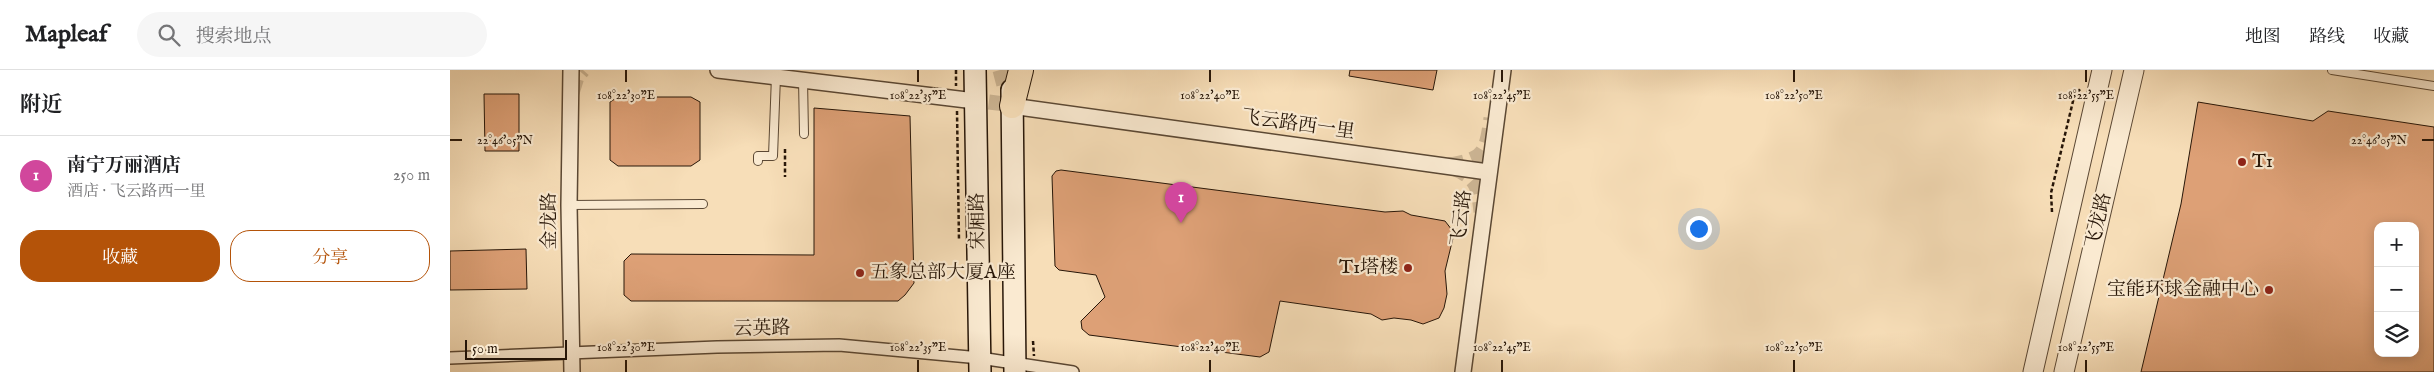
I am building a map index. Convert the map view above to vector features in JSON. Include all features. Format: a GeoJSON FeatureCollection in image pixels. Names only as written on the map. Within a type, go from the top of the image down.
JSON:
{"type":"FeatureCollection","features":[{"type":"Feature","properties":{"kind":"main road","name":"宋厢路"},"geometry":{"type":"LineString","coordinates":[[975,70],[966,100],[980,365]]}},
{"type":"Feature","properties":{"kind":"main road","name":"宋厢路"},"geometry":{"type":"LineString","coordinates":[[1012,70],[1015,367]]}},
{"type":"Feature","properties":{"kind":"main road"},"geometry":{"type":"LineString","coordinates":[[1012,106],[1021,70]]}},
{"type":"Feature","properties":{"kind":"street","name":"金龙路"},"geometry":{"type":"LineString","coordinates":[[571,70],[569,205],[572,372]]}},
{"type":"Feature","properties":{"kind":"street"},"geometry":{"type":"LineString","coordinates":[[718,70],[966,100]]}},
{"type":"Feature","properties":{"kind":"street","name":"飞云路"},"geometry":{"type":"LineString","coordinates":[[1462,372],[1503,70]]}},
{"type":"Feature","properties":{"kind":"street","name":"飞龙路"},"geometry":{"type":"LineString","coordinates":[[2033,372],[2102,70]]}},
{"type":"Feature","properties":{"kind":"street","name":"飞龙路"},"geometry":{"type":"LineString","coordinates":[[2064,372],[2134,70]]}},
{"type":"Feature","properties":{"kind":"street","name":"飞云路西一里"},"geometry":{"type":"LineString","coordinates":[[1012,106],[1488,172]]}},
{"type":"Feature","properties":{"kind":"street","name":"云英路"},"geometry":{"type":"LineString","coordinates":[[450,358],[717,347],[839,346],[980,365],[1073,372]]}},
{"type":"Feature","properties":{"kind":"lane"},"geometry":{"type":"LineString","coordinates":[[2332,70],[2434,86]]}},
{"type":"Feature","properties":{"kind":"lane"},"geometry":{"type":"LineString","coordinates":[[778,76],[777,156],[783,156]]}},
{"type":"Feature","properties":{"kind":"lane"},"geometry":{"type":"LineString","coordinates":[[758,161],[758,156],[773,156],[778,76]]}},
{"type":"Feature","properties":{"kind":"lane"},"geometry":{"type":"LineString","coordinates":[[804,79],[804,134]]}},
{"type":"Feature","properties":{"kind":"lane"},"geometry":{"type":"LineString","coordinates":[[569,205],[703,204]]}},
{"type":"Feature","properties":{"kind":"path"},"geometry":{"type":"LineString","coordinates":[[956,70],[966,100],[959,247]]}},
{"type":"Feature","properties":{"kind":"path"},"geometry":{"type":"LineString","coordinates":[[783,156],[785,177]]}},
{"type":"Feature","properties":{"kind":"building"},"geometry":{"type":"Polygon","coordinates":[[[1350,70],[1437,70],[1433,90],[1349,76],[1350,70]]]}},
{"type":"Feature","properties":{"kind":"building"},"geometry":{"type":"Polygon","coordinates":[[[484,94],[519,94],[519,151],[485,151],[484,94]]]}},
{"type":"Feature","properties":{"kind":"building"},"geometry":{"type":"Polygon","coordinates":[[[618,97],[691,97],[700,102],[700,160],[691,166],[618,166],[610,160],[610,102],[618,97]]]}},
{"type":"Feature","properties":{"kind":"building","name":"宝能环球金融中心"},"geometry":{"type":"Polygon","coordinates":[[[2198,102],[2313,121],[2328,111],[2434,127],[2434,372],[2141,372],[2181,204],[2198,102]]]}},
{"type":"Feature","properties":{"kind":"building"},"geometry":{"type":"Polygon","coordinates":[[[814,108],[910,116],[914,283],[905,295],[898,301],[631,301],[624,295],[624,261],[631,254],[814,255],[814,108]]]}},
{"type":"Feature","properties":{"kind":"building"},"geometry":{"type":"Polygon","coordinates":[[[1061,170],[1385,212],[1403,211],[1411,215],[1445,221],[1452,230],[1453,238],[1445,271],[1447,294],[1444,308],[1439,318],[1423,324],[1394,318],[1382,320],[1371,314],[1280,301],[1269,352],[1260,357],[1089,335],[1082,329],[1081,321],[1105,297],[1096,275],[1059,270],[1055,266],[1052,176],[1056,171],[1061,170]]]}},
{"type":"Feature","properties":{"kind":"building"},"geometry":{"type":"Polygon","coordinates":[[[526,249],[527,289],[450,290],[450,251],[526,249]]]}},
{"type":"Feature","properties":{"kind":"tunnel"},"geometry":{"type":"LineString","coordinates":[[572,93],[577,77],[583,70]]}},
{"type":"Feature","properties":{"kind":"tunnel"},"geometry":{"type":"LineString","coordinates":[[1000,70],[1005,89],[1016,100]]}},
{"type":"Feature","properties":{"kind":"tunnel"},"geometry":{"type":"LineString","coordinates":[[966,99],[1020,106]]}},
{"type":"Feature","properties":{"kind":"tunnel"},"geometry":{"type":"LineString","coordinates":[[1449,165],[1470,160],[1481,153],[1485,147],[1491,118]]}},
{"type":"Feature","properties":{"kind":"tunnel"},"geometry":{"type":"LineString","coordinates":[[1453,168],[1468,176],[1475,184],[1481,212]]}},
{"type":"Feature","properties":{"kind":"place","name":"T1"},"geometry":{"type":"Point","coordinates":[2242,162]}},
{"type":"Feature","properties":{"kind":"place","name":"南宁万丽酒店"},"geometry":{"type":"Point","coordinates":[1181,223]}},
{"type":"Feature","properties":{"kind":"place","name":"T1塔楼"},"geometry":{"type":"Point","coordinates":[1408,268]}},
{"type":"Feature","properties":{"kind":"place","name":"五象总部大厦A座"},"geometry":{"type":"Point","coordinates":[860,273]}},
{"type":"Feature","properties":{"kind":"place","name":"宝能环球金融中心"},"geometry":{"type":"Point","coordinates":[2269,290]}}]}
